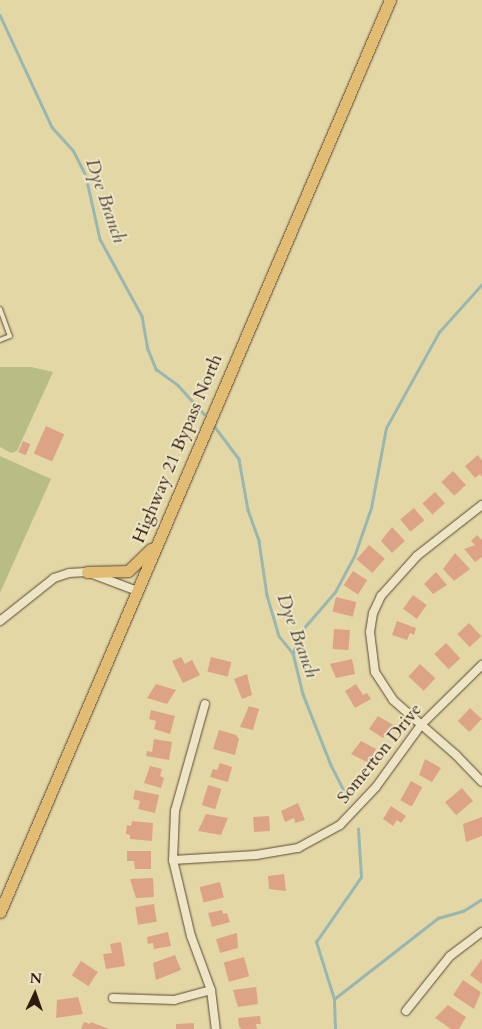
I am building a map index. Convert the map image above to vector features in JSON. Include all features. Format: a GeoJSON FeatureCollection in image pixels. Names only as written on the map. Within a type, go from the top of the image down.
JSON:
{"type":"FeatureCollection","features":[{"type":"Feature","properties":{"kind":"main road","name":"Highway 21 Bypass North"},"geometry":{"type":"LineString","coordinates":[[0,912],[390,0]]}},
{"type":"Feature","properties":{"kind":"main road"},"geometry":{"type":"LineString","coordinates":[[87,572],[123,572],[134,568],[157,542]]}},
{"type":"Feature","properties":{"kind":"street"},"geometry":{"type":"LineString","coordinates":[[482,505],[417,556],[381,596],[373,613],[371,653],[375,672],[393,700],[482,782]]}},
{"type":"Feature","properties":{"kind":"street"},"geometry":{"type":"LineString","coordinates":[[0,621],[54,578],[87,572],[137,591]]}},
{"type":"Feature","properties":{"kind":"street","name":"Somerton Drive"},"geometry":{"type":"LineString","coordinates":[[173,860],[256,855],[298,848],[340,825],[376,787],[421,725],[482,665]]}},
{"type":"Feature","properties":{"kind":"street"},"geometry":{"type":"LineString","coordinates":[[205,704],[175,810],[173,860],[191,936],[211,990],[216,1029]]}},
{"type":"Feature","properties":{"kind":"street"},"geometry":{"type":"LineString","coordinates":[[406,1011],[450,956],[482,932]]}},
{"type":"Feature","properties":{"kind":"street"},"geometry":{"type":"LineString","coordinates":[[113,998],[174,1000],[211,990]]}},
{"type":"Feature","properties":{"kind":"lane"},"geometry":{"type":"LineString","coordinates":[[0,309],[10,336],[0,340]]}},
{"type":"Feature","properties":{"kind":"green space"},"geometry":{"type":"Polygon","coordinates":[[[0,367],[31,367],[53,372],[17,451],[11,453],[0,447],[0,367]]]}},
{"type":"Feature","properties":{"kind":"green space"},"geometry":{"type":"Polygon","coordinates":[[[0,456],[51,479],[0,593],[0,456]]]}},
{"type":"Feature","properties":{"kind":"building"},"geometry":{"type":"Polygon","coordinates":[[[46,426],[64,434],[52,462],[34,453],[46,426]]]}},
{"type":"Feature","properties":{"kind":"building"},"geometry":{"type":"Polygon","coordinates":[[[23,441],[30,444],[26,455],[18,452],[23,441]]]}},
{"type":"Feature","properties":{"kind":"building"},"geometry":{"type":"Polygon","coordinates":[[[478,455],[482,461],[482,477],[480,474],[475,478],[465,466],[478,455]]]}},
{"type":"Feature","properties":{"kind":"building"},"geometry":{"type":"Polygon","coordinates":[[[453,471],[466,485],[454,496],[441,482],[453,471]]]}},
{"type":"Feature","properties":{"kind":"building"},"geometry":{"type":"Polygon","coordinates":[[[435,492],[445,503],[432,515],[422,503],[435,492]]]}},
{"type":"Feature","properties":{"kind":"building"},"geometry":{"type":"Polygon","coordinates":[[[414,508],[424,520],[410,532],[400,520],[414,508]]]}},
{"type":"Feature","properties":{"kind":"building"},"geometry":{"type":"Polygon","coordinates":[[[392,527],[405,541],[392,553],[381,541],[392,527]]]}},
{"type":"Feature","properties":{"kind":"building"},"geometry":{"type":"Polygon","coordinates":[[[477,535],[482,540],[482,557],[475,562],[464,549],[475,545],[471,541],[477,535]]]}},
{"type":"Feature","properties":{"kind":"building"},"geometry":{"type":"Polygon","coordinates":[[[369,545],[385,559],[372,573],[357,559],[369,545]]]}},
{"type":"Feature","properties":{"kind":"building"},"geometry":{"type":"Polygon","coordinates":[[[455,553],[470,569],[454,581],[443,569],[455,553]]]}},
{"type":"Feature","properties":{"kind":"building"},"geometry":{"type":"Polygon","coordinates":[[[353,571],[367,580],[358,595],[344,585],[353,571]]]}},
{"type":"Feature","properties":{"kind":"building"},"geometry":{"type":"Polygon","coordinates":[[[436,572],[447,585],[433,594],[424,584],[436,572]]]}},
{"type":"Feature","properties":{"kind":"building"},"geometry":{"type":"Polygon","coordinates":[[[413,595],[427,605],[417,619],[403,609],[413,595]]]}},
{"type":"Feature","properties":{"kind":"building"},"geometry":{"type":"Polygon","coordinates":[[[336,597],[356,602],[353,617],[332,612],[336,597]]]}},
{"type":"Feature","properties":{"kind":"building"},"geometry":{"type":"Polygon","coordinates":[[[397,621],[416,628],[414,635],[410,633],[407,640],[392,635],[397,621]]]}},
{"type":"Feature","properties":{"kind":"building"},"geometry":{"type":"Polygon","coordinates":[[[469,623],[481,636],[470,647],[457,634],[469,623]]]}},
{"type":"Feature","properties":{"kind":"building"},"geometry":{"type":"Polygon","coordinates":[[[334,629],[350,630],[349,650],[333,649],[334,629]]]}},
{"type":"Feature","properties":{"kind":"building"},"geometry":{"type":"Polygon","coordinates":[[[446,643],[460,658],[449,669],[434,654],[446,643]]]}},
{"type":"Feature","properties":{"kind":"building"},"geometry":{"type":"Polygon","coordinates":[[[181,657],[185,664],[192,660],[200,675],[183,683],[172,661],[181,657]]]}},
{"type":"Feature","properties":{"kind":"building"},"geometry":{"type":"Polygon","coordinates":[[[211,657],[231,662],[228,677],[207,672],[211,657]]]}},
{"type":"Feature","properties":{"kind":"building"},"geometry":{"type":"Polygon","coordinates":[[[352,659],[355,674],[336,678],[330,664],[352,659]]]}},
{"type":"Feature","properties":{"kind":"building"},"geometry":{"type":"Polygon","coordinates":[[[420,664],[435,678],[424,691],[408,676],[420,664]]]}},
{"type":"Feature","properties":{"kind":"building"},"geometry":{"type":"Polygon","coordinates":[[[247,674],[252,695],[242,699],[234,679],[247,674]]]}},
{"type":"Feature","properties":{"kind":"building"},"geometry":{"type":"Polygon","coordinates":[[[156,684],[176,690],[167,704],[147,698],[156,684]]]}},
{"type":"Feature","properties":{"kind":"building"},"geometry":{"type":"Polygon","coordinates":[[[356,684],[363,695],[367,693],[371,699],[355,708],[345,691],[356,684]]]}},
{"type":"Feature","properties":{"kind":"building"},"geometry":{"type":"Polygon","coordinates":[[[249,706],[259,709],[253,730],[240,727],[249,706]]]}},
{"type":"Feature","properties":{"kind":"building"},"geometry":{"type":"Polygon","coordinates":[[[470,708],[482,719],[469,732],[458,721],[470,708]]]}},
{"type":"Feature","properties":{"kind":"building"},"geometry":{"type":"Polygon","coordinates":[[[151,710],[175,716],[170,734],[154,729],[156,721],[149,719],[151,710]]]}},
{"type":"Feature","properties":{"kind":"building"},"geometry":{"type":"Polygon","coordinates":[[[378,716],[395,726],[383,738],[369,729],[378,716]]]}},
{"type":"Feature","properties":{"kind":"building"},"geometry":{"type":"Polygon","coordinates":[[[219,730],[236,735],[239,739],[235,755],[213,749],[219,730]]]}},
{"type":"Feature","properties":{"kind":"building"},"geometry":{"type":"Polygon","coordinates":[[[154,739],[172,742],[169,760],[146,756],[147,751],[152,752],[154,739]]]}},
{"type":"Feature","properties":{"kind":"building"},"geometry":{"type":"Polygon","coordinates":[[[361,741],[376,749],[369,763],[351,754],[361,741]]]}},
{"type":"Feature","properties":{"kind":"building"},"geometry":{"type":"Polygon","coordinates":[[[425,759],[441,768],[432,782],[419,775],[425,759]]]}},
{"type":"Feature","properties":{"kind":"building"},"geometry":{"type":"Polygon","coordinates":[[[220,763],[232,767],[228,782],[210,777],[213,769],[217,770],[220,763]]]}},
{"type":"Feature","properties":{"kind":"building"},"geometry":{"type":"Polygon","coordinates":[[[150,766],[162,769],[160,776],[164,778],[161,788],[144,783],[150,766]]]}},
{"type":"Feature","properties":{"kind":"building"},"geometry":{"type":"Polygon","coordinates":[[[411,781],[422,787],[412,807],[400,800],[411,781]]]}},
{"type":"Feature","properties":{"kind":"building"},"geometry":{"type":"Polygon","coordinates":[[[208,785],[221,789],[215,809],[202,805],[208,785]]]}},
{"type":"Feature","properties":{"kind":"building"},"geometry":{"type":"Polygon","coordinates":[[[462,788],[473,801],[456,815],[445,802],[462,788]]]}},
{"type":"Feature","properties":{"kind":"building"},"geometry":{"type":"Polygon","coordinates":[[[135,790],[159,795],[155,813],[138,809],[140,801],[133,799],[135,790]]]}},
{"type":"Feature","properties":{"kind":"building"},"geometry":{"type":"Polygon","coordinates":[[[298,803],[305,820],[295,823],[294,818],[285,822],[281,811],[298,803]]]}},
{"type":"Feature","properties":{"kind":"building"},"geometry":{"type":"Polygon","coordinates":[[[391,806],[406,816],[401,823],[397,820],[393,826],[383,819],[391,806]]]}},
{"type":"Feature","properties":{"kind":"building"},"geometry":{"type":"Polygon","coordinates":[[[206,814],[228,818],[221,835],[198,831],[206,814]]]}},
{"type":"Feature","properties":{"kind":"building"},"geometry":{"type":"Polygon","coordinates":[[[269,816],[270,831],[254,832],[253,817],[269,816]]]}},
{"type":"Feature","properties":{"kind":"building"},"geometry":{"type":"Polygon","coordinates":[[[482,817],[482,836],[466,842],[463,824],[482,817]]]}},
{"type":"Feature","properties":{"kind":"building"},"geometry":{"type":"Polygon","coordinates":[[[132,821],[153,823],[152,841],[130,839],[130,835],[126,834],[127,825],[131,826],[132,821]]]}},
{"type":"Feature","properties":{"kind":"building"},"geometry":{"type":"Polygon","coordinates":[[[127,851],[151,851],[151,869],[135,869],[134,861],[127,861],[127,851]]]}},
{"type":"Feature","properties":{"kind":"building"},"geometry":{"type":"Polygon","coordinates":[[[284,874],[286,891],[269,889],[268,876],[284,874]]]}},
{"type":"Feature","properties":{"kind":"building"},"geometry":{"type":"Polygon","coordinates":[[[153,878],[154,897],[136,898],[130,879],[153,878]]]}},
{"type":"Feature","properties":{"kind":"building"},"geometry":{"type":"Polygon","coordinates":[[[220,882],[224,898],[203,903],[200,887],[220,882]]]}},
{"type":"Feature","properties":{"kind":"building"},"geometry":{"type":"Polygon","coordinates":[[[154,904],[157,922],[138,925],[135,907],[154,904]]]}},
{"type":"Feature","properties":{"kind":"building"},"geometry":{"type":"Polygon","coordinates":[[[222,910],[223,914],[227,913],[230,922],[212,927],[208,913],[222,910]]]}},
{"type":"Feature","properties":{"kind":"building"},"geometry":{"type":"Polygon","coordinates":[[[168,932],[171,946],[154,949],[153,943],[148,944],[147,937],[168,932]]]}},
{"type":"Feature","properties":{"kind":"building"},"geometry":{"type":"Polygon","coordinates":[[[237,933],[238,948],[220,953],[216,939],[237,933]]]}},
{"type":"Feature","properties":{"kind":"building"},"geometry":{"type":"Polygon","coordinates":[[[121,942],[125,966],[106,969],[103,954],[112,953],[110,944],[121,942]]]}},
{"type":"Feature","properties":{"kind":"building"},"geometry":{"type":"Polygon","coordinates":[[[175,955],[181,970],[156,980],[153,963],[175,955]]]}},
{"type":"Feature","properties":{"kind":"building"},"geometry":{"type":"Polygon","coordinates":[[[244,957],[249,976],[229,982],[224,962],[244,957]]]}},
{"type":"Feature","properties":{"kind":"building"},"geometry":{"type":"Polygon","coordinates":[[[482,959],[482,984],[470,975],[482,959]]]}},
{"type":"Feature","properties":{"kind":"building"},"geometry":{"type":"Polygon","coordinates":[[[81,961],[98,972],[89,986],[72,975],[81,961]]]}},
{"type":"Feature","properties":{"kind":"building"},"geometry":{"type":"Polygon","coordinates":[[[463,980],[481,992],[474,1009],[453,995],[463,980]]]}},
{"type":"Feature","properties":{"kind":"building"},"geometry":{"type":"Polygon","coordinates":[[[256,987],[258,1004],[238,1007],[233,990],[256,987]]]}},
{"type":"Feature","properties":{"kind":"building"},"geometry":{"type":"Polygon","coordinates":[[[78,997],[83,1014],[56,1018],[57,1000],[78,997]]]}},
{"type":"Feature","properties":{"kind":"building"},"geometry":{"type":"Polygon","coordinates":[[[448,1005],[466,1017],[459,1029],[451,1029],[435,1018],[448,1005]]]}},
{"type":"Feature","properties":{"kind":"building"},"geometry":{"type":"Polygon","coordinates":[[[260,1016],[261,1024],[256,1024],[257,1029],[241,1029],[239,1026],[238,1018],[260,1016]]]}},
{"type":"Feature","properties":{"kind":"building"},"geometry":{"type":"Polygon","coordinates":[[[84,1022],[90,1024],[91,1022],[109,1029],[81,1029],[84,1022]]]}},
{"type":"Feature","properties":{"kind":"building"},"geometry":{"type":"Polygon","coordinates":[[[194,1023],[194,1029],[176,1029],[176,1024],[194,1023]]]}},
{"type":"Feature","properties":{"kind":"waterway","name":"Dye Branch"},"geometry":{"type":"LineString","coordinates":[[0,15],[52,127],[73,150],[86,176],[100,239],[142,316],[148,349],[156,369],[178,385],[204,414]]}},
{"type":"Feature","properties":{"kind":"waterway"},"geometry":{"type":"LineString","coordinates":[[293,653],[302,630],[335,592],[354,557],[371,508],[386,428],[439,332],[482,284]]}},
{"type":"Feature","properties":{"kind":"waterway","name":"Dye Branch"},"geometry":{"type":"LineString","coordinates":[[215,427],[239,459],[248,510],[259,541],[267,595],[279,636],[293,653],[303,694],[331,765],[347,797]]}},
{"type":"Feature","properties":{"kind":"waterway","name":"Dye Branch"},"geometry":{"type":"LineString","coordinates":[[335,1029],[334,999],[316,942],[361,877],[358,829]]}},
{"type":"Feature","properties":{"kind":"waterway"},"geometry":{"type":"LineString","coordinates":[[334,999],[438,918],[463,911],[482,899]]}}]}
